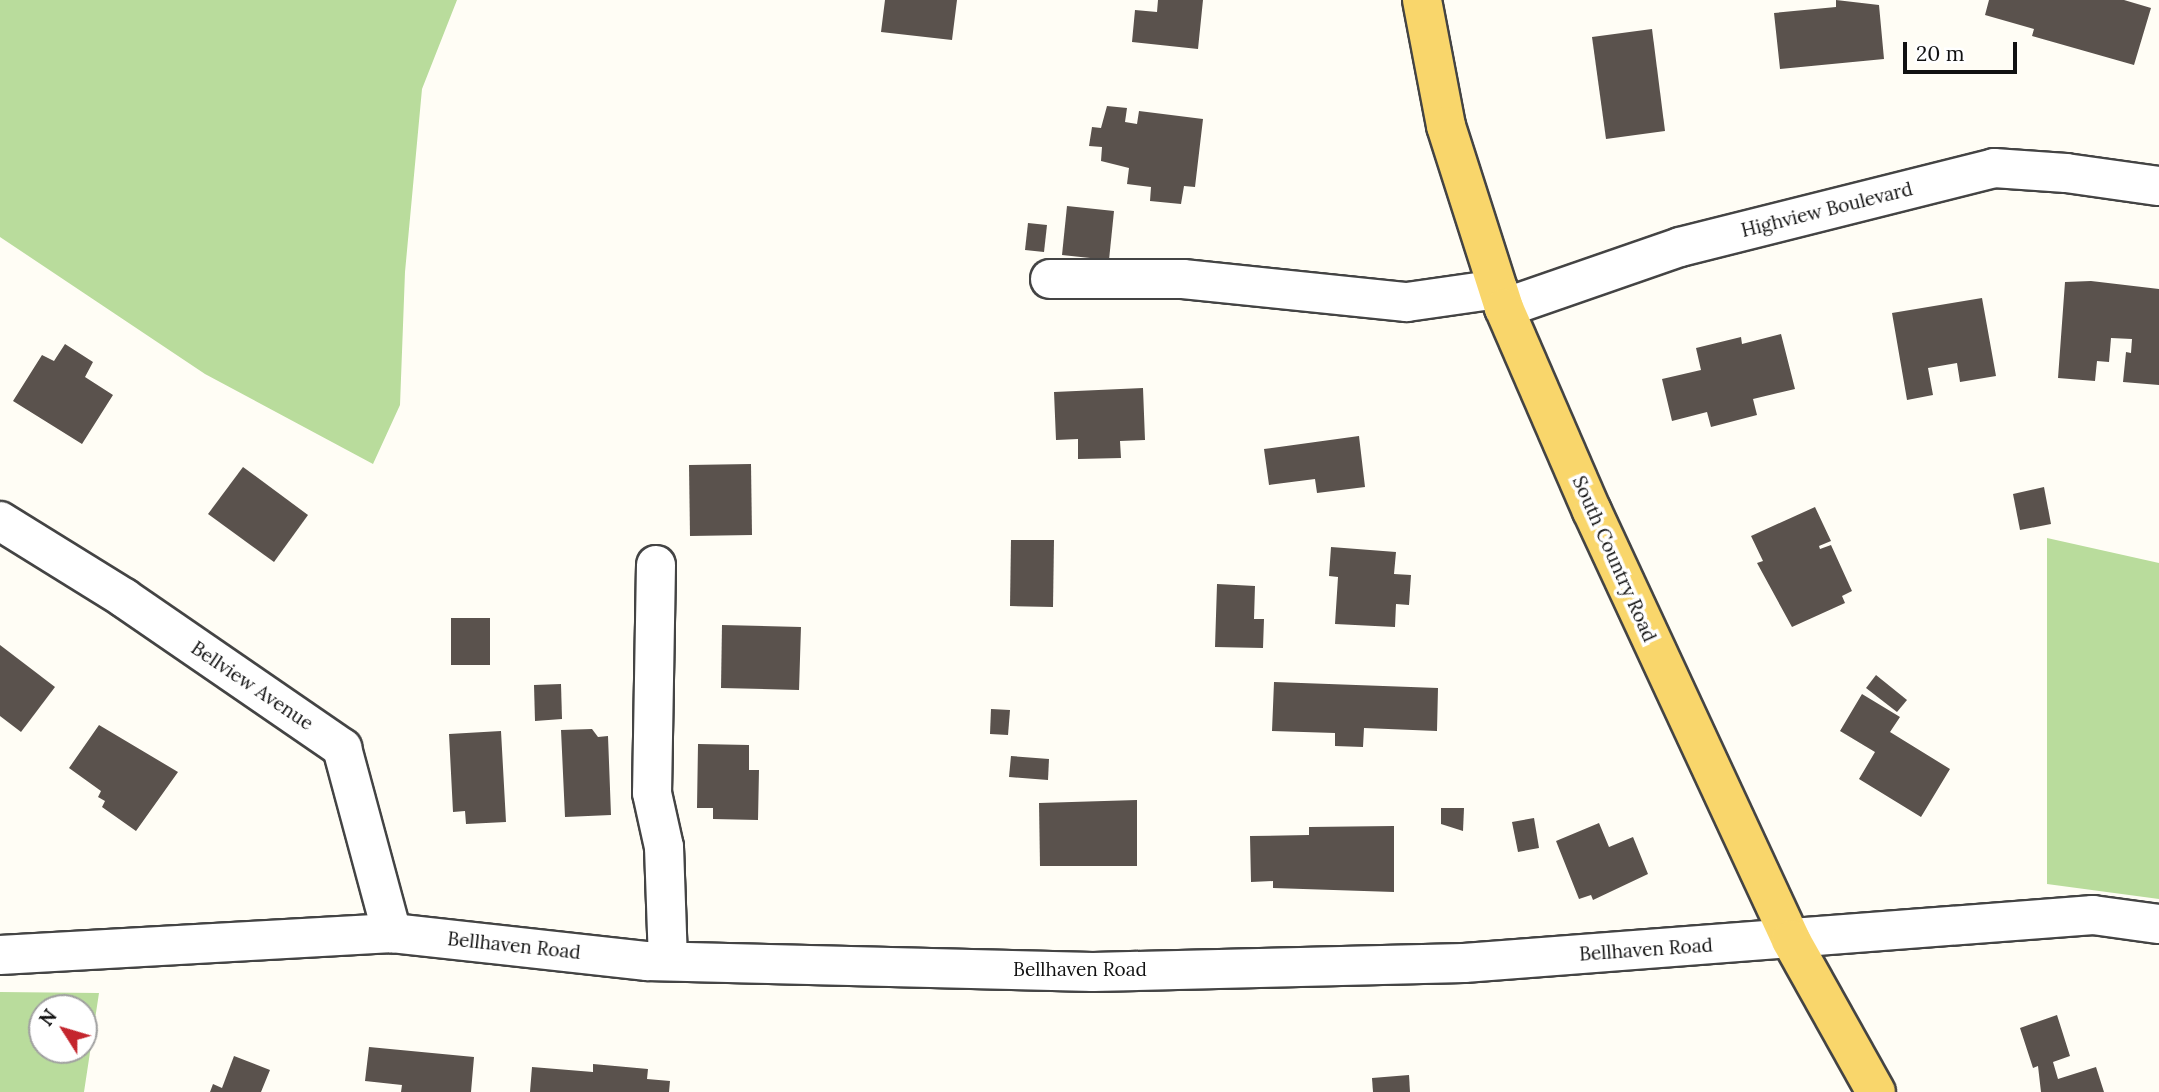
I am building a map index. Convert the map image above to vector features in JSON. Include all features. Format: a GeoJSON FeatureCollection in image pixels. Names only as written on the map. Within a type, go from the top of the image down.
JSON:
{"type":"FeatureCollection","features":[{"type":"Feature","properties":{"kind":"main road","name":"South Country Road"},"geometry":{"type":"LineString","coordinates":[[1422,0],[1446,126],[1501,298],[1614,560],[1791,940],[1876,1092]]}},
{"type":"Feature","properties":{"kind":"street","name":"Highview Boulevard"},"geometry":{"type":"LineString","coordinates":[[1050,279],[1183,279],[1407,302],[1501,298],[1679,247],[1994,168],[2066,173],[2159,186]]}},
{"type":"Feature","properties":{"kind":"street","name":"Bellview Avenue"},"geometry":{"type":"LineString","coordinates":[[0,521],[124,598],[342,748],[392,933]]}},
{"type":"Feature","properties":{"kind":"street"},"geometry":{"type":"LineString","coordinates":[[656,565],[652,793],[664,847],[668,961]]}},
{"type":"Feature","properties":{"kind":"street","name":"Bellhaven Road"},"geometry":{"type":"LineString","coordinates":[[0,955],[392,933],[668,961],[1121,971],[1464,963],[2093,915],[2159,924]]}},
{"type":"Feature","properties":{"kind":"green space"},"geometry":{"type":"Polygon","coordinates":[[[0,0],[457,0],[422,89],[405,272],[400,405],[373,464],[205,374],[0,237],[0,0]]]}},
{"type":"Feature","properties":{"kind":"green space"},"geometry":{"type":"Polygon","coordinates":[[[2047,538],[2159,563],[2159,899],[2047,884],[2047,538]]]}},
{"type":"Feature","properties":{"kind":"green space"},"geometry":{"type":"Polygon","coordinates":[[[0,992],[99,993],[98,1000],[98,994],[28,994],[28,1064],[88,1064],[84,1092],[0,1092],[0,992]]]}},
{"type":"Feature","properties":{"kind":"building"},"geometry":{"type":"Polygon","coordinates":[[[885,0],[957,0],[952,40],[881,32],[885,0]]]}},
{"type":"Feature","properties":{"kind":"building"},"geometry":{"type":"Polygon","coordinates":[[[1158,0],[1203,0],[1198,49],[1132,42],[1135,10],[1157,12],[1158,0]]]}},
{"type":"Feature","properties":{"kind":"building"},"geometry":{"type":"Polygon","coordinates":[[[1836,0],[1879,5],[1884,59],[1780,69],[1774,13],[1836,7],[1836,0]]]}},
{"type":"Feature","properties":{"kind":"building"},"geometry":{"type":"Polygon","coordinates":[[[1989,0],[2124,0],[2151,8],[2134,65],[2032,36],[2034,29],[1985,15],[1989,0]]]}},
{"type":"Feature","properties":{"kind":"building"},"geometry":{"type":"Polygon","coordinates":[[[1652,29],[1665,131],[1606,139],[1592,37],[1652,29]]]}},
{"type":"Feature","properties":{"kind":"building"},"geometry":{"type":"Polygon","coordinates":[[[1107,106],[1127,108],[1125,122],[1137,124],[1139,111],[1203,119],[1195,187],[1184,186],[1181,204],[1150,201],[1151,187],[1127,184],[1129,168],[1101,161],[1102,147],[1089,146],[1092,127],[1101,128],[1107,106]]]}},
{"type":"Feature","properties":{"kind":"building"},"geometry":{"type":"Polygon","coordinates":[[[1067,206],[1114,211],[1109,260],[1062,255],[1067,206]]]}},
{"type":"Feature","properties":{"kind":"building"},"geometry":{"type":"Polygon","coordinates":[[[1028,223],[1047,225],[1044,252],[1025,250],[1028,223]]]}},
{"type":"Feature","properties":{"kind":"building"},"geometry":{"type":"Polygon","coordinates":[[[2091,281],[2159,289],[2159,385],[2123,382],[2126,352],[2131,353],[2132,339],[2111,338],[2109,362],[2097,361],[2095,381],[2058,378],[2065,282],[2091,281]]]}},
{"type":"Feature","properties":{"kind":"building"},"geometry":{"type":"Polygon","coordinates":[[[1982,298],[1996,376],[1960,382],[1957,363],[1928,368],[1933,395],[1907,400],[1892,313],[1982,298]]]}},
{"type":"Feature","properties":{"kind":"building"},"geometry":{"type":"Polygon","coordinates":[[[1781,334],[1795,389],[1753,399],[1757,415],[1711,427],[1707,412],[1672,421],[1662,379],[1701,370],[1696,348],[1741,337],[1742,344],[1781,334]]]}},
{"type":"Feature","properties":{"kind":"building"},"geometry":{"type":"Polygon","coordinates":[[[65,344],[93,362],[85,377],[113,395],[82,444],[13,401],[42,355],[54,361],[65,344]]]}},
{"type":"Feature","properties":{"kind":"building"},"geometry":{"type":"Polygon","coordinates":[[[1143,388],[1145,440],[1120,441],[1121,458],[1078,459],[1078,439],[1056,440],[1054,392],[1143,388]]]}},
{"type":"Feature","properties":{"kind":"building"},"geometry":{"type":"Polygon","coordinates":[[[1359,436],[1365,487],[1317,493],[1315,479],[1269,485],[1264,449],[1359,436]]]}},
{"type":"Feature","properties":{"kind":"building"},"geometry":{"type":"Polygon","coordinates":[[[751,464],[752,535],[690,536],[689,465],[751,464]]]}},
{"type":"Feature","properties":{"kind":"building"},"geometry":{"type":"Polygon","coordinates":[[[243,467],[308,515],[274,562],[208,514],[243,467]]]}},
{"type":"Feature","properties":{"kind":"building"},"geometry":{"type":"Polygon","coordinates":[[[2044,487],[2051,524],[2020,530],[2013,494],[2044,487]]]}},
{"type":"Feature","properties":{"kind":"building"},"geometry":{"type":"Polygon","coordinates":[[[1815,507],[1831,541],[1819,546],[1820,549],[1831,545],[1852,591],[1842,596],[1845,603],[1792,627],[1757,563],[1763,561],[1751,536],[1815,507]]]}},
{"type":"Feature","properties":{"kind":"building"},"geometry":{"type":"Polygon","coordinates":[[[1011,540],[1054,540],[1053,607],[1010,606],[1011,540]]]}},
{"type":"Feature","properties":{"kind":"building"},"geometry":{"type":"Polygon","coordinates":[[[1331,547],[1396,552],[1394,574],[1411,575],[1409,605],[1396,604],[1395,627],[1335,624],[1338,577],[1329,576],[1331,547]]]}},
{"type":"Feature","properties":{"kind":"building"},"geometry":{"type":"Polygon","coordinates":[[[1217,584],[1255,586],[1254,619],[1264,619],[1263,648],[1215,647],[1217,584]]]}},
{"type":"Feature","properties":{"kind":"building"},"geometry":{"type":"Polygon","coordinates":[[[451,618],[490,618],[490,665],[451,665],[451,618]]]}},
{"type":"Feature","properties":{"kind":"building"},"geometry":{"type":"Polygon","coordinates":[[[722,625],[801,627],[799,690],[721,688],[722,625]]]}},
{"type":"Feature","properties":{"kind":"building"},"geometry":{"type":"Polygon","coordinates":[[[0,645],[55,687],[21,732],[0,716],[0,645]]]}},
{"type":"Feature","properties":{"kind":"building"},"geometry":{"type":"Polygon","coordinates":[[[1876,675],[1907,700],[1897,712],[1866,688],[1876,675]]]}},
{"type":"Feature","properties":{"kind":"building"},"geometry":{"type":"Polygon","coordinates":[[[1274,682],[1438,688],[1437,731],[1364,728],[1363,747],[1335,746],[1335,733],[1272,731],[1274,682]]]}},
{"type":"Feature","properties":{"kind":"building"},"geometry":{"type":"Polygon","coordinates":[[[561,684],[562,719],[535,721],[534,685],[561,684]]]}},
{"type":"Feature","properties":{"kind":"building"},"geometry":{"type":"Polygon","coordinates":[[[1862,694],[1900,717],[1890,732],[1950,769],[1921,817],[1859,779],[1875,752],[1840,731],[1862,694]]]}},
{"type":"Feature","properties":{"kind":"building"},"geometry":{"type":"Polygon","coordinates":[[[991,709],[1010,710],[1008,735],[990,734],[991,709]]]}},
{"type":"Feature","properties":{"kind":"building"},"geometry":{"type":"Polygon","coordinates":[[[99,725],[178,772],[136,831],[102,807],[105,801],[98,797],[101,791],[69,768],[99,725]]]}},
{"type":"Feature","properties":{"kind":"building"},"geometry":{"type":"Polygon","coordinates":[[[592,729],[598,737],[608,736],[611,815],[565,817],[561,730],[592,729]]]}},
{"type":"Feature","properties":{"kind":"building"},"geometry":{"type":"Polygon","coordinates":[[[501,731],[506,822],[466,824],[465,811],[453,812],[449,734],[501,731]]]}},
{"type":"Feature","properties":{"kind":"building"},"geometry":{"type":"Polygon","coordinates":[[[698,744],[749,745],[749,770],[759,770],[758,820],[713,819],[713,808],[697,808],[698,744]]]}},
{"type":"Feature","properties":{"kind":"building"},"geometry":{"type":"Polygon","coordinates":[[[1011,756],[1049,759],[1048,780],[1009,777],[1011,756]]]}},
{"type":"Feature","properties":{"kind":"building"},"geometry":{"type":"Polygon","coordinates":[[[1137,800],[1137,866],[1040,866],[1039,803],[1137,800]]]}},
{"type":"Feature","properties":{"kind":"building"},"geometry":{"type":"Polygon","coordinates":[[[1441,808],[1464,808],[1463,831],[1441,824],[1441,808]]]}},
{"type":"Feature","properties":{"kind":"building"},"geometry":{"type":"Polygon","coordinates":[[[1534,818],[1539,848],[1518,852],[1512,822],[1534,818]]]}},
{"type":"Feature","properties":{"kind":"building"},"geometry":{"type":"Polygon","coordinates":[[[1599,823],[1609,847],[1633,837],[1648,874],[1593,900],[1591,895],[1579,899],[1556,841],[1599,823]]]}},
{"type":"Feature","properties":{"kind":"building"},"geometry":{"type":"Polygon","coordinates":[[[1394,826],[1394,892],[1273,888],[1273,881],[1251,882],[1250,836],[1309,835],[1309,827],[1394,826]]]}},
{"type":"Feature","properties":{"kind":"building"},"geometry":{"type":"Polygon","coordinates":[[[2057,1015],[2070,1056],[2053,1062],[2058,1079],[2096,1067],[2104,1092],[2041,1092],[2038,1066],[2033,1068],[2020,1028],[2057,1015]]]}},
{"type":"Feature","properties":{"kind":"building"},"geometry":{"type":"Polygon","coordinates":[[[369,1047],[474,1057],[471,1092],[401,1092],[402,1085],[365,1081],[369,1047]]]}},
{"type":"Feature","properties":{"kind":"building"},"geometry":{"type":"Polygon","coordinates":[[[234,1056],[270,1070],[261,1092],[210,1092],[213,1084],[222,1088],[234,1056]]]}},
{"type":"Feature","properties":{"kind":"building"},"geometry":{"type":"Polygon","coordinates":[[[593,1064],[648,1069],[647,1079],[670,1081],[669,1092],[530,1092],[532,1067],[593,1072],[593,1064]]]}},
{"type":"Feature","properties":{"kind":"building"},"geometry":{"type":"Polygon","coordinates":[[[1409,1075],[1410,1092],[1373,1092],[1372,1078],[1409,1075]]]}}]}
